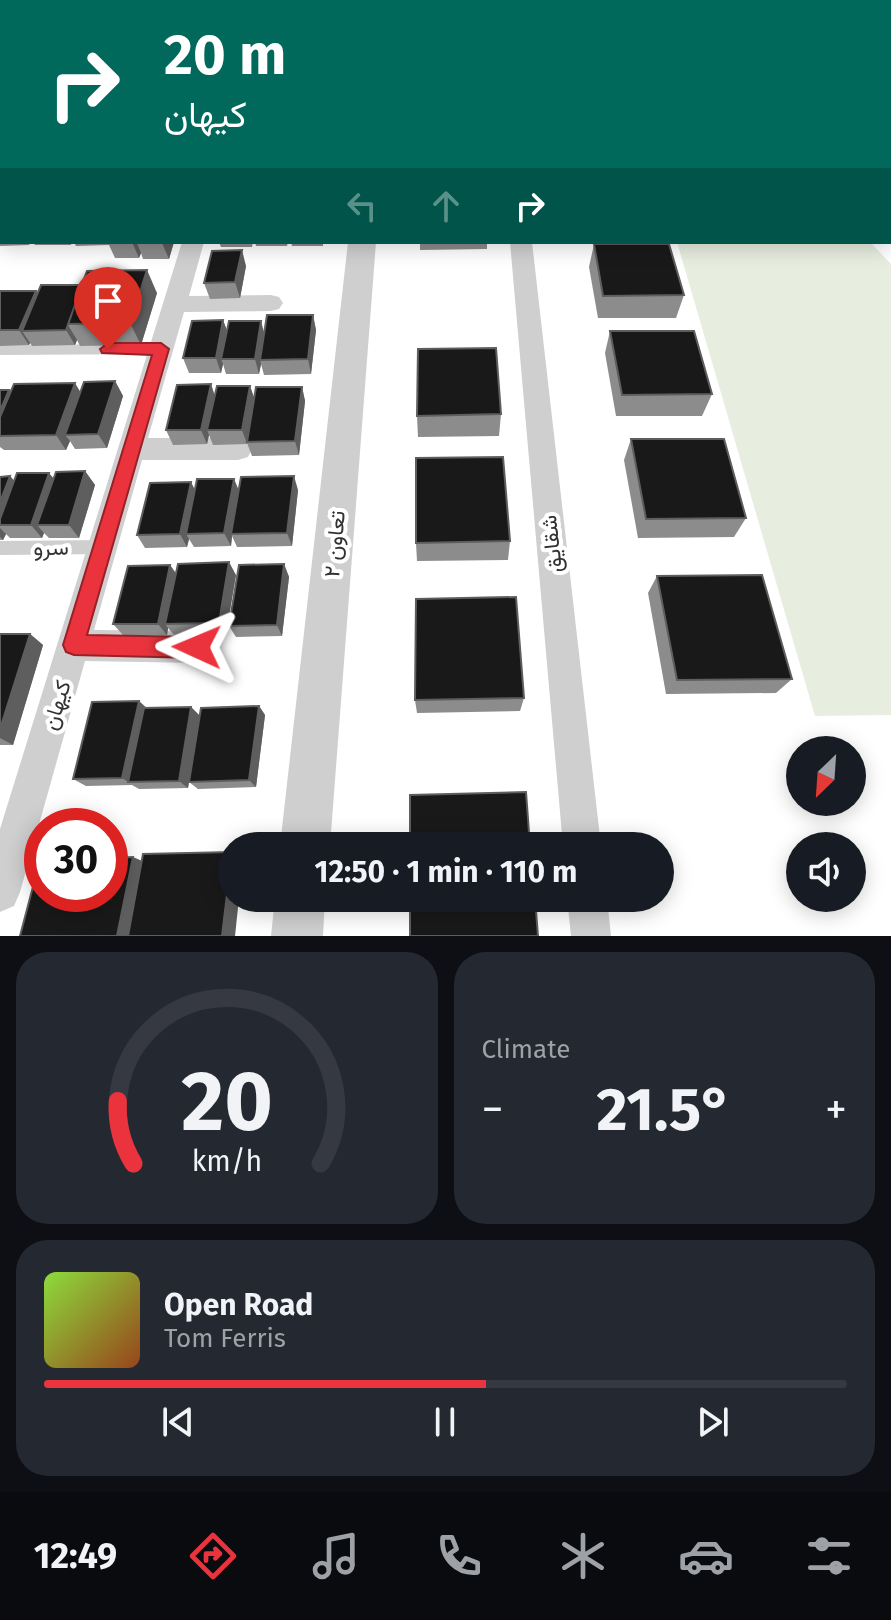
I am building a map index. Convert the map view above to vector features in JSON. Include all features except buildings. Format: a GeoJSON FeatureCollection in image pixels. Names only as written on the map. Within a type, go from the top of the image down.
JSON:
{"type":"FeatureCollection","features":[{"type":"Feature","properties":{"kind":"street","name":"کیهان"},"geometry":{"type":"LineString","coordinates":[[0,892],[192,244]]}},
{"type":"Feature","properties":{"kind":"street","name":"تعاون ۲"},"geometry":{"type":"LineString","coordinates":[[306,832],[362,244]]}},
{"type":"Feature","properties":{"kind":"street","name":"شقایق"},"geometry":{"type":"LineString","coordinates":[[521,244],[581,832]]}},
{"type":"Feature","properties":{"kind":"street"},"geometry":{"type":"LineString","coordinates":[[174,304],[271,303]]}},
{"type":"Feature","properties":{"kind":"street"},"geometry":{"type":"LineString","coordinates":[[131,449],[238,449]]}},
{"type":"Feature","properties":{"kind":"street"},"geometry":{"type":"LineString","coordinates":[[74,645],[197,647]]}},
{"type":"Feature","properties":{"kind":"street"},"geometry":{"type":"LineString","coordinates":[[297,936],[299,912]]}},
{"type":"Feature","properties":{"kind":"street"},"geometry":{"type":"LineString","coordinates":[[588,912],[591,936]]}},
{"type":"Feature","properties":{"kind":"lane"},"geometry":{"type":"LineString","coordinates":[[0,350],[161,349]]}},
{"type":"Feature","properties":{"kind":"lane","name":"سرو"},"geometry":{"type":"LineString","coordinates":[[0,548],[103,547]]}},
{"type":"Feature","properties":{"kind":"shaded area"},"geometry":{"type":"Polygon","coordinates":[[[678,244],[872,244],[891,264],[891,715],[815,716],[678,244]]]}},
{"type":"Feature","properties":{"kind":"route"},"geometry":{"type":"LineString","coordinates":[[108,349],[161,349],[74,645],[197,647]]}}]}
